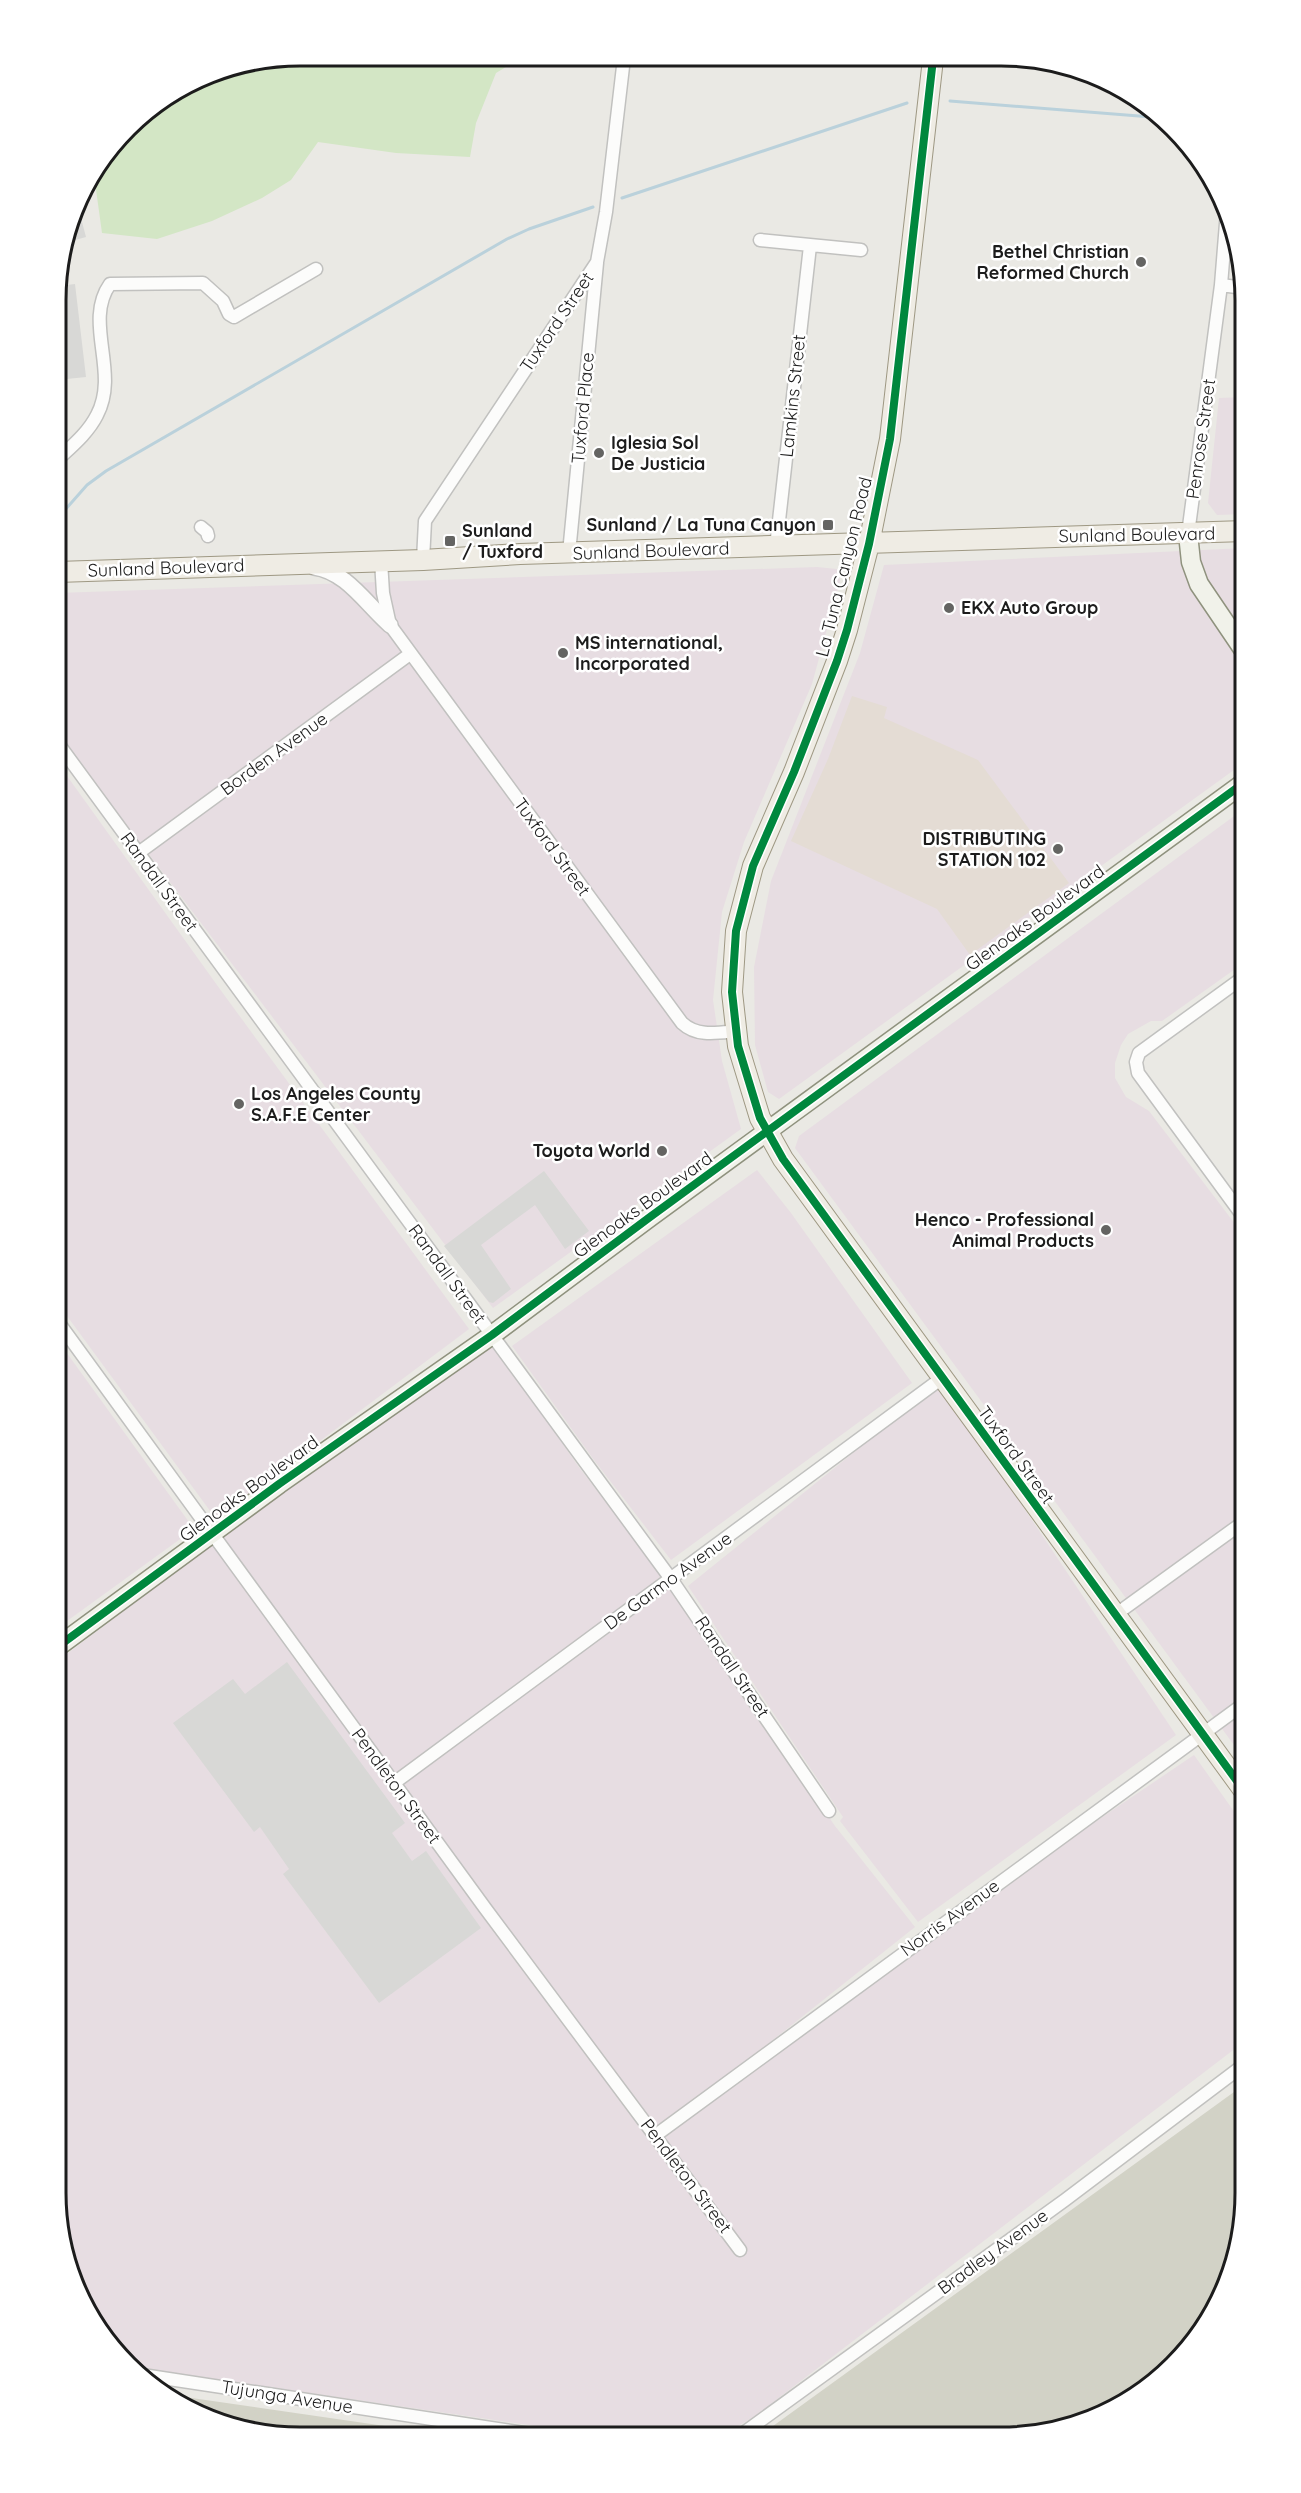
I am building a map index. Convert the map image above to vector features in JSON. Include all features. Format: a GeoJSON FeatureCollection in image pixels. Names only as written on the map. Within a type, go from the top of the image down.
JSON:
{"type":"FeatureCollection","features":[{"type":"Feature","properties":{"kind":"main road","name":"La Tuna Canyon Road"},"geometry":{"type":"LineString","coordinates":[[768,1133],[760,1118],[743,1067],[736,1031],[732,974],[735,931],[753,866],[794,772],[837,661],[869,544],[890,439],[932,66]]}},
{"type":"Feature","properties":{"kind":"main road","name":"Sunland Boulevard"},"geometry":{"type":"LineString","coordinates":[[66,572],[1235,532]]}},
{"type":"Feature","properties":{"kind":"main road","name":"Penrose Street"},"geometry":{"type":"LineString","coordinates":[[1188,534],[1191,562],[1199,585],[1235,637]]}},
{"type":"Feature","properties":{"kind":"main road","name":"Glenoaks Boulevard"},"geometry":{"type":"LineString","coordinates":[[66,1641],[214,1532],[492,1335],[1235,789]]}},
{"type":"Feature","properties":{"kind":"main road","name":"Tuxford Street"},"geometry":{"type":"LineString","coordinates":[[768,1133],[783,1159],[1235,1779]]}},
{"type":"Feature","properties":{"kind":"street","name":"Tuxford Street"},"geometry":{"type":"LineString","coordinates":[[423,560],[425,521],[597,262],[610,178],[623,66]]}},
{"type":"Feature","properties":{"kind":"street","name":"Penrose Street"},"geometry":{"type":"LineString","coordinates":[[1188,534],[1221,285],[1225,233]]}},
{"type":"Feature","properties":{"kind":"street"},"geometry":{"type":"LineString","coordinates":[[760,240],[861,250]]}},
{"type":"Feature","properties":{"kind":"street","name":"Lamkins Street"},"geometry":{"type":"LineString","coordinates":[[776,548],[810,246]]}},
{"type":"Feature","properties":{"kind":"street","name":"Tuxford Place"},"geometry":{"type":"LineString","coordinates":[[569,553],[597,262]]}},
{"type":"Feature","properties":{"kind":"street"},"geometry":{"type":"LineString","coordinates":[[66,451],[90,426],[102,405],[106,374],[99,311],[103,295],[110,284],[203,283],[223,301],[229,314],[234,317],[316,269]]}},
{"type":"Feature","properties":{"kind":"street"},"geometry":{"type":"LineString","coordinates":[[1221,285],[1234,287]]}},
{"type":"Feature","properties":{"kind":"street","name":"Tuxford Street"},"geometry":{"type":"LineString","coordinates":[[381,561],[383,592],[390,625]]}},
{"type":"Feature","properties":{"kind":"street","name":"Tuxford Street"},"geometry":{"type":"LineString","coordinates":[[284,564],[325,568],[342,577],[370,608],[390,625],[682,1023],[691,1030],[705,1034],[736,1031]]}},
{"type":"Feature","properties":{"kind":"street","name":"Borden Avenue"},"geometry":{"type":"LineString","coordinates":[[137,854],[410,654]]}},
{"type":"Feature","properties":{"kind":"street","name":"Randall Street"},"geometry":{"type":"LineString","coordinates":[[66,755],[671,1579],[829,1811]]}},
{"type":"Feature","properties":{"kind":"street"},"geometry":{"type":"LineString","coordinates":[[1235,983],[1139,1053],[1136,1062],[1138,1073],[1235,1205]]}},
{"type":"Feature","properties":{"kind":"street","name":"Pendleton Street"},"geometry":{"type":"LineString","coordinates":[[66,1332],[214,1532],[394,1783],[740,2250]]}},
{"type":"Feature","properties":{"kind":"street","name":"De Garmo Avenue"},"geometry":{"type":"LineString","coordinates":[[394,1783],[942,1378]]}},
{"type":"Feature","properties":{"kind":"street"},"geometry":{"type":"LineString","coordinates":[[1115,1615],[1235,1528]]}},
{"type":"Feature","properties":{"kind":"street","name":"Norris Avenue"},"geometry":{"type":"LineString","coordinates":[[656,2135],[1235,1710]]}},
{"type":"Feature","properties":{"kind":"street","name":"Bradley Avenue"},"geometry":{"type":"LineString","coordinates":[[752,2427],[1065,2200],[1235,2072]]}},
{"type":"Feature","properties":{"kind":"street","name":"Tujunga Avenue"},"geometry":{"type":"LineString","coordinates":[[155,2377],[485,2427]]}},
{"type":"Feature","properties":{"kind":"shaded area"},"geometry":{"type":"Polygon","coordinates":[[[81,218],[86,237],[75,240],[74,238],[81,218]]]}},
{"type":"Feature","properties":{"kind":"shaded area"},"geometry":{"type":"Polygon","coordinates":[[[75,284],[86,377],[66,379],[66,300],[67,285],[75,284]]]}},
{"type":"Feature","properties":{"kind":"shaded area"},"geometry":{"type":"Polygon","coordinates":[[[1235,397],[1235,514],[1217,515],[1208,503],[1219,398],[1235,397]]]}},
{"type":"Feature","properties":{"kind":"shaded area"},"geometry":{"type":"Polygon","coordinates":[[[1235,548],[1235,769],[779,1099],[768,1092],[755,1045],[754,967],[771,881],[860,653],[884,565],[1235,548]]]}},
{"type":"Feature","properties":{"kind":"shaded area"},"geometry":{"type":"Polygon","coordinates":[[[817,567],[837,569],[840,581],[812,684],[744,842],[722,912],[713,1000],[722,1061],[741,1129],[493,1308],[66,745],[66,593],[817,567]]]}},
{"type":"Feature","properties":{"kind":"shaded area"},"geometry":{"type":"Polygon","coordinates":[[[852,696],[887,707],[884,718],[978,760],[1069,883],[970,955],[937,909],[791,841],[828,759],[852,696]]]}},
{"type":"Feature","properties":{"kind":"shaded area"},"geometry":{"type":"Polygon","coordinates":[[[66,775],[469,1329],[216,1519],[66,1315],[66,775]]]}},
{"type":"Feature","properties":{"kind":"shaded area"},"geometry":{"type":"Polygon","coordinates":[[[1235,815],[1235,969],[1162,1021],[1151,1021],[1128,1034],[1121,1045],[1115,1063],[1115,1078],[1126,1097],[1149,1111],[1235,1224],[1235,1746],[795,1148],[799,1136],[1235,815]]]}},
{"type":"Feature","properties":{"kind":"shaded area"},"geometry":{"type":"Polygon","coordinates":[[[757,1170],[791,1213],[912,1383],[671,1560],[594,1460],[512,1346],[757,1170]]]}},
{"type":"Feature","properties":{"kind":"shaded area"},"geometry":{"type":"Polygon","coordinates":[[[544,1171],[589,1231],[565,1249],[535,1205],[481,1245],[511,1289],[493,1303],[489,1302],[444,1246],[544,1171]]]}},
{"type":"Feature","properties":{"kind":"shaded area"},"geometry":{"type":"Polygon","coordinates":[[[492,1342],[578,1466],[663,1576],[395,1778],[220,1538],[492,1342]]]}},
{"type":"Feature","properties":{"kind":"shaded area"},"geometry":{"type":"Polygon","coordinates":[[[66,1352],[194,1529],[66,1622],[66,1352]]]}},
{"type":"Feature","properties":{"kind":"shaded area"},"geometry":{"type":"Polygon","coordinates":[[[940,1383],[1176,1735],[918,1922],[840,1821],[843,1817],[688,1586],[940,1383]]]}},
{"type":"Feature","properties":{"kind":"shaded area"},"geometry":{"type":"Polygon","coordinates":[[[217,1541],[654,2139],[931,1933],[1194,1755],[1235,1813],[1235,2049],[755,2416],[737,2427],[543,2427],[146,2369],[114,2336],[97,2310],[78,2268],[68,2224],[66,2193],[66,1654],[217,1541]]]}},
{"type":"Feature","properties":{"kind":"shaded area"},"geometry":{"type":"Polygon","coordinates":[[[670,1586],[835,1826],[915,1927],[656,2133],[397,1783],[670,1586]]]}},
{"type":"Feature","properties":{"kind":"shaded area"},"geometry":{"type":"Polygon","coordinates":[[[287,1662],[405,1823],[392,1833],[412,1861],[426,1851],[481,1928],[379,2003],[283,1874],[289,1869],[260,1827],[254,1832],[173,1723],[233,1679],[245,1694],[287,1662]]]}},
{"type":"Feature","properties":{"kind":"shaded area"},"geometry":{"type":"Polygon","coordinates":[[[1235,2091],[1233,2224],[1223,2268],[1211,2297],[1187,2336],[1167,2359],[1144,2379],[1118,2396],[1091,2409],[1062,2419],[1032,2425],[772,2427],[1235,2091]]]}},
{"type":"Feature","properties":{"kind":"shaded area"},"geometry":{"type":"Polygon","coordinates":[[[185,2397],[392,2427],[300,2427],[254,2423],[225,2415],[185,2397]]]}},
{"type":"Feature","properties":{"kind":"green space"},"geometry":{"type":"Polygon","coordinates":[[[300,66],[508,66],[496,73],[476,123],[470,157],[396,153],[318,142],[291,180],[262,198],[212,221],[157,239],[102,233],[95,186],[114,157],[134,134],[157,114],[183,97],[210,84],[254,70],[300,66]]]}},
{"type":"Feature","properties":{"kind":"waterway"},"geometry":{"type":"LineString","coordinates":[[950,101],[1147,117]]}},
{"type":"Feature","properties":{"kind":"waterway"},"geometry":{"type":"LineString","coordinates":[[622,198],[907,103]]}},
{"type":"Feature","properties":{"kind":"waterway"},"geometry":{"type":"LineString","coordinates":[[66,509],[87,485],[106,471],[507,239],[593,207]]}},
{"type":"Feature","properties":{"kind":"cycle path"},"geometry":{"type":"LineString","coordinates":[[932,66],[890,439],[869,544],[847,630],[794,772],[753,866],[736,931],[732,992],[738,1046],[760,1118],[783,1159],[1235,1778]]}},
{"type":"Feature","properties":{"kind":"cycle path"},"geometry":{"type":"LineString","coordinates":[[66,1641],[279,1484],[492,1335],[1235,789]]}},
{"type":"Feature","properties":{"kind":"place","name":"Bethel Christian Reformed Church"},"geometry":{"type":"Point","coordinates":[1141,262]}},
{"type":"Feature","properties":{"kind":"place","name":"Iglesia Sol De Justicia"},"geometry":{"type":"Point","coordinates":[599,453]}},
{"type":"Feature","properties":{"kind":"place","name":"Sunland / La Tuna Canyon"},"geometry":{"type":"Point","coordinates":[828,525]}},
{"type":"Feature","properties":{"kind":"place","name":"Sunland / Tuxford"},"geometry":{"type":"Point","coordinates":[450,541]}},
{"type":"Feature","properties":{"kind":"place","name":"EKX Auto Group"},"geometry":{"type":"Point","coordinates":[949,608]}},
{"type":"Feature","properties":{"kind":"place","name":"MS international, Incorporated"},"geometry":{"type":"Point","coordinates":[563,653]}},
{"type":"Feature","properties":{"kind":"place","name":"DISTRIBUTING STATION 102"},"geometry":{"type":"Point","coordinates":[1058,849]}},
{"type":"Feature","properties":{"kind":"place","name":"Los Angeles County S.A.F.E Center"},"geometry":{"type":"Point","coordinates":[239,1104]}},
{"type":"Feature","properties":{"kind":"place","name":"Toyota World"},"geometry":{"type":"Point","coordinates":[662,1151]}},
{"type":"Feature","properties":{"kind":"place","name":"Henco - Professional Animal Products"},"geometry":{"type":"Point","coordinates":[1106,1230]}}]}
